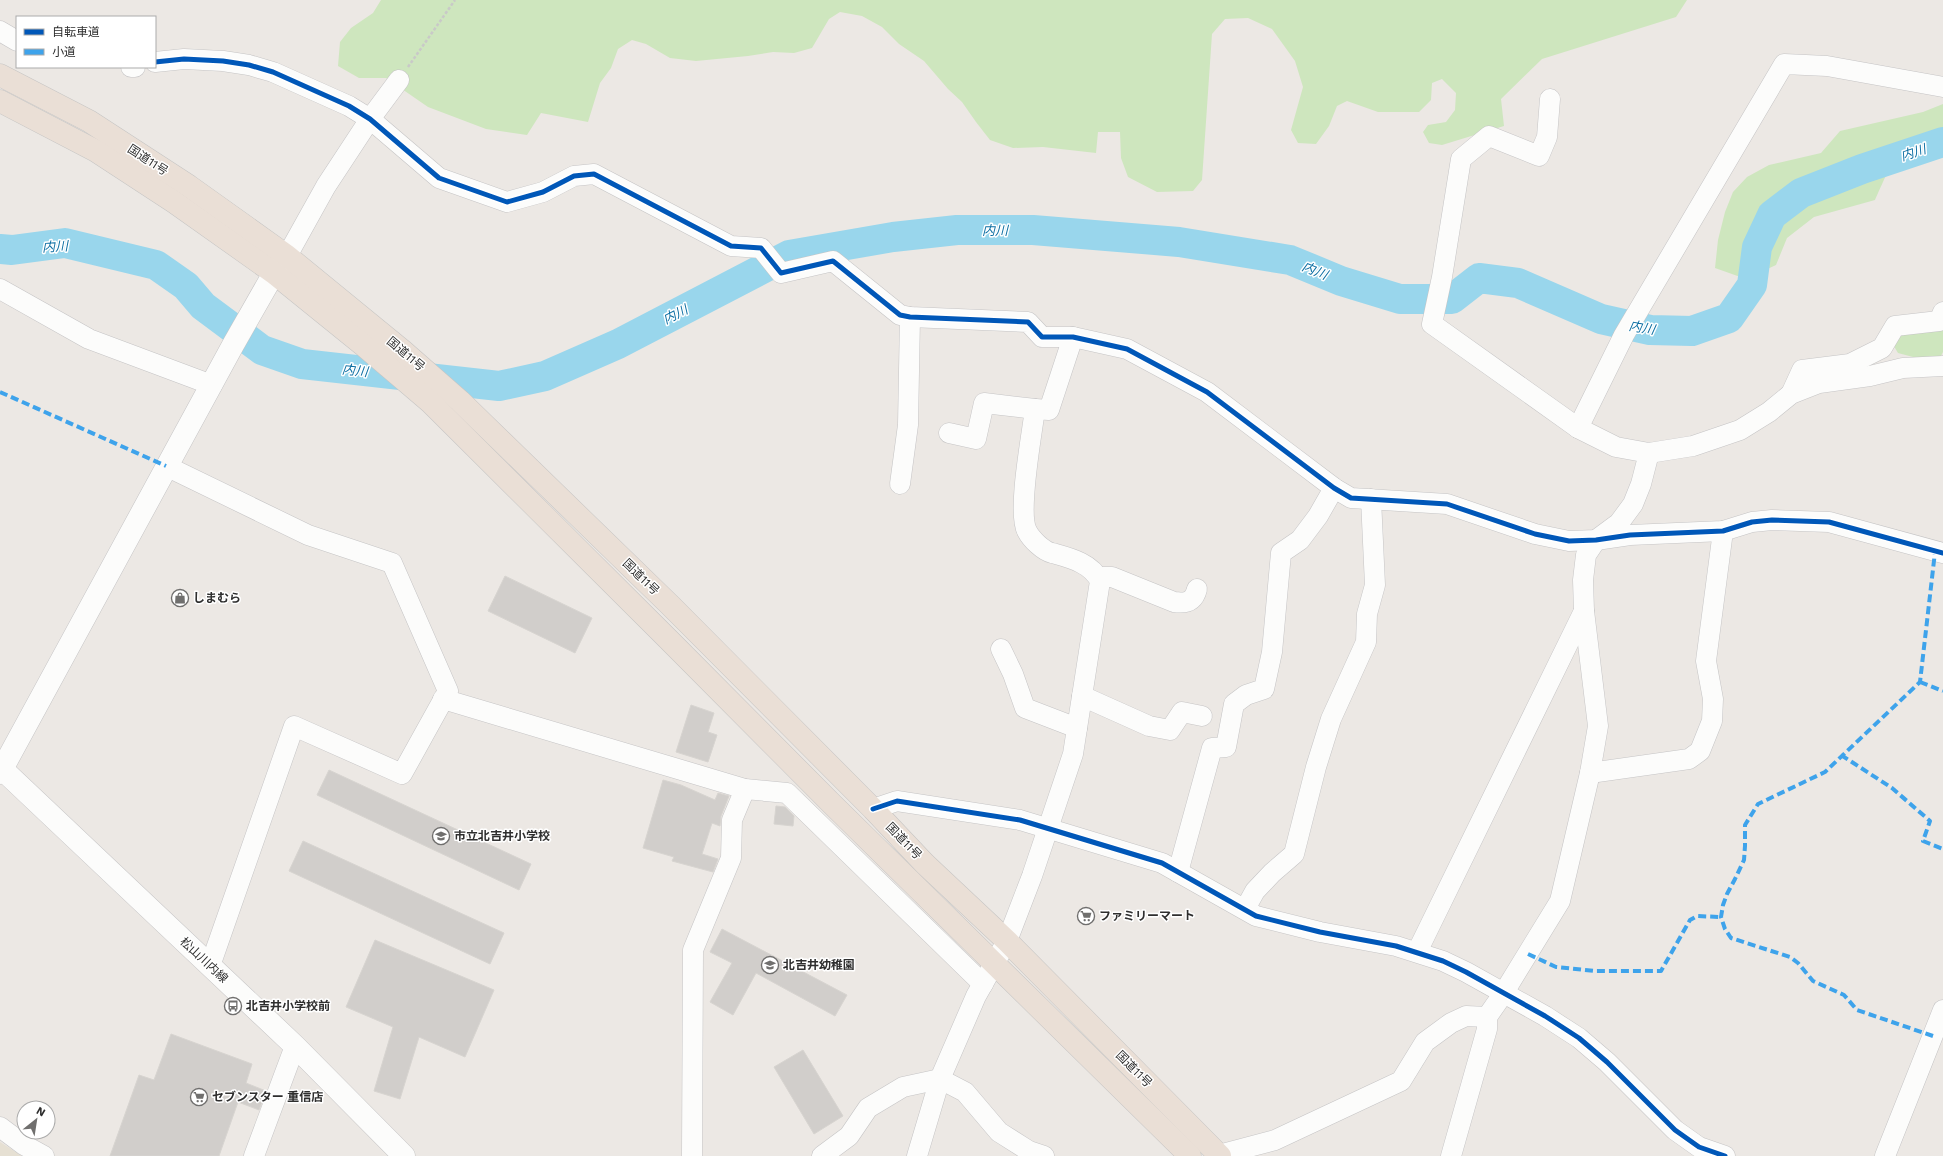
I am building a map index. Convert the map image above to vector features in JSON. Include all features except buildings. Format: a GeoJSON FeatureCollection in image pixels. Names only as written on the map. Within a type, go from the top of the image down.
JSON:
{"type":"FeatureCollection","features":[{"type":"Feature","properties":{"kind":"highway","name":"国道11号"},"geometry":{"type":"LineString","coordinates":[[0,75],[89,121],[188,186],[287,256],[403,351],[460,401],[671,606],[873,809],[925,864],[1007,941],[1219,1155]]}},
{"type":"Feature","properties":{"kind":"highway","name":"国道11号"},"geometry":{"type":"LineString","coordinates":[[0,101],[96,151],[174,202],[274,274],[363,344],[431,403],[994,964],[1190,1156]]}},
{"type":"Feature","properties":{"kind":"street"},"geometry":{"type":"LineString","coordinates":[[0,31],[16,40]]}},
{"type":"Feature","properties":{"kind":"street"},"geometry":{"type":"LineString","coordinates":[[156,62],[184,59],[249,65],[273,72],[350,106],[370,119],[439,178],[507,202],[543,192],[574,176],[594,174],[731,246],[761,248],[781,273],[833,261],[900,315],[910,317],[1028,322],[1042,337],[1073,337],[1127,349],[1207,392],[1334,488],[1351,498],[1447,504],[1535,534],[1569,540],[1596,540],[1630,535],[1723,531],[1752,522],[1772,520],[1829,522],[1943,554]]}},
{"type":"Feature","properties":{"kind":"street"},"geometry":{"type":"LineString","coordinates":[[1578,428],[1624,335],[1784,64],[1827,66],[1943,87]]}},
{"type":"Feature","properties":{"kind":"street"},"geometry":{"type":"LineString","coordinates":[[1,770],[246,321],[274,274],[287,256],[326,186],[370,119],[399,80]]}},
{"type":"Feature","properties":{"kind":"street"},"geometry":{"type":"LineString","coordinates":[[1550,99],[1547,137],[1539,156],[1489,136],[1461,158],[1442,277],[1432,324],[1578,428],[1616,447],[1649,453],[1693,446],[1740,430],[1769,412],[1791,394],[1818,383],[1870,376],[1903,368],[1943,366]]}},
{"type":"Feature","properties":{"kind":"street"},"geometry":{"type":"LineString","coordinates":[[0,289],[89,339],[212,385]]}},
{"type":"Feature","properties":{"kind":"street"},"geometry":{"type":"LineString","coordinates":[[1791,394],[1802,370],[1850,364],[1882,348],[1895,326],[1939,321],[1943,312]]}},
{"type":"Feature","properties":{"kind":"street"},"geometry":{"type":"LineString","coordinates":[[900,484],[908,425],[910,317]]}},
{"type":"Feature","properties":{"kind":"street"},"geometry":{"type":"LineString","coordinates":[[949,433],[976,440],[984,403],[1049,410],[1073,337]]}},
{"type":"Feature","properties":{"kind":"street"},"geometry":{"type":"LineString","coordinates":[[917,1156],[940,1079],[983,984],[1007,941],[1032,876],[1073,754],[1078,728],[1100,581],[1095,571],[1072,558],[1045,551],[1027,531],[1023,510],[1035,409]]}},
{"type":"Feature","properties":{"kind":"street"},"geometry":{"type":"LineString","coordinates":[[1451,1156],[1487,1029],[1487,1017],[1504,994],[1560,901],[1590,773],[1598,726],[1584,611],[1583,580],[1586,555],[1596,540],[1620,523],[1633,504],[1641,484],[1649,453]]}},
{"type":"Feature","properties":{"kind":"street"},"geometry":{"type":"LineString","coordinates":[[166,466],[308,535],[392,563],[448,691],[402,774],[294,726],[210,966]]}},
{"type":"Feature","properties":{"kind":"street"},"geometry":{"type":"LineString","coordinates":[[1178,872],[1212,748],[1226,747],[1234,704],[1246,695],[1264,689],[1272,652],[1281,553],[1300,540],[1318,516],[1334,488]]}},
{"type":"Feature","properties":{"kind":"street"},"geometry":{"type":"LineString","coordinates":[[1245,909],[1255,891],[1272,873],[1294,854],[1316,767],[1331,719],[1366,642],[1367,614],[1375,584],[1371,499]]}},
{"type":"Feature","properties":{"kind":"street"},"geometry":{"type":"LineString","coordinates":[[1590,773],[1689,759],[1700,751],[1712,721],[1713,699],[1706,661],[1723,531]]}},
{"type":"Feature","properties":{"kind":"street"},"geometry":{"type":"LineString","coordinates":[[1098,577],[1112,576],[1174,602],[1182,603],[1190,602],[1196,596],[1197,589]]}},
{"type":"Feature","properties":{"kind":"street"},"geometry":{"type":"LineString","coordinates":[[1417,952],[1584,611]]}},
{"type":"Feature","properties":{"kind":"street"},"geometry":{"type":"LineString","coordinates":[[1001,649],[1013,674],[1025,708],[1078,728]]}},
{"type":"Feature","properties":{"kind":"street"},"geometry":{"type":"LineString","coordinates":[[1082,696],[1149,726],[1170,730],[1182,712],[1202,716]]}},
{"type":"Feature","properties":{"kind":"street"},"geometry":{"type":"LineString","coordinates":[[443,698],[745,789],[787,793],[983,984]]}},
{"type":"Feature","properties":{"kind":"street","name":"松山川内線"},"geometry":{"type":"LineString","coordinates":[[1,770],[295,1046],[404,1156]]}},
{"type":"Feature","properties":{"kind":"street"},"geometry":{"type":"LineString","coordinates":[[692,1156],[693,950],[731,858],[732,820],[745,789]]}},
{"type":"Feature","properties":{"kind":"street"},"geometry":{"type":"LineString","coordinates":[[873,809],[897,801],[1020,820],[1162,863],[1256,916],[1320,932],[1417,952],[1466,972],[1545,1016],[1579,1038],[1607,1062],[1675,1130],[1699,1147],[1725,1156]]}},
{"type":"Feature","properties":{"kind":"street"},"geometry":{"type":"LineString","coordinates":[[1219,1155],[1275,1140],[1401,1081],[1425,1042],[1451,1023],[1466,1016],[1487,1017]]}},
{"type":"Feature","properties":{"kind":"street"},"geometry":{"type":"LineString","coordinates":[[1885,1156],[1942,1018]]}},
{"type":"Feature","properties":{"kind":"street"},"geometry":{"type":"LineString","coordinates":[[254,1156],[295,1046]]}},
{"type":"Feature","properties":{"kind":"street"},"geometry":{"type":"LineString","coordinates":[[822,1156],[849,1136],[868,1108],[903,1087],[940,1079],[965,1092],[1000,1132],[1029,1151],[1044,1156]]}},
{"type":"Feature","properties":{"kind":"street"},"geometry":{"type":"LineString","coordinates":[[0,1127],[24,1145],[44,1156]]}},
{"type":"Feature","properties":{"kind":"path"},"geometry":{"type":"LineString","coordinates":[[399,80],[455,0]]}},
{"type":"Feature","properties":{"kind":"shaded area"},"geometry":{"type":"Polygon","coordinates":[[[0,1142],[22,1156],[0,1156],[0,1142]]]}},
{"type":"Feature","properties":{"kind":"green space"},"geometry":{"type":"Polygon","coordinates":[[[381,0],[1687,0],[1676,17],[1542,59],[1501,99],[1504,126],[1442,145],[1429,143],[1423,132],[1428,125],[1446,122],[1455,110],[1456,93],[1442,79],[1432,83],[1431,100],[1419,112],[1378,112],[1347,101],[1337,106],[1329,126],[1316,144],[1298,143],[1291,130],[1303,87],[1295,61],[1272,29],[1248,18],[1225,19],[1212,34],[1202,180],[1193,191],[1157,192],[1128,177],[1121,158],[1120,132],[1098,132],[1096,153],[1043,147],[1013,148],[990,140],[962,102],[948,89],[924,61],[899,44],[882,27],[862,16],[840,12],[829,19],[812,48],[794,53],[773,52],[696,61],[670,58],[646,44],[632,40],[618,49],[611,68],[600,83],[588,122],[541,113],[527,135],[486,129],[428,107],[386,78],[359,78],[338,66],[340,42],[351,28],[373,13],[381,0]]]}},
{"type":"Feature","properties":{"kind":"green space"},"geometry":{"type":"Polygon","coordinates":[[[1943,104],[1943,155],[1933,140],[1919,140],[1909,143],[1902,148],[1898,154],[1875,200],[1814,217],[1787,238],[1776,265],[1746,279],[1715,268],[1718,240],[1725,212],[1733,192],[1747,177],[1769,165],[1821,153],[1840,131],[1923,112],[1943,104]]]}},
{"type":"Feature","properties":{"kind":"green space"},"geometry":{"type":"Polygon","coordinates":[[[1943,325],[1943,352],[1940,358],[1913,357],[1898,353],[1892,343],[1899,333],[1943,325]]]}},
{"type":"Feature","properties":{"kind":"waterway","name":"内川"},"geometry":{"type":"LineString","coordinates":[[0,249],[12,250],[65,243],[156,265],[186,286],[203,306],[262,350],[302,364],[499,386],[545,376],[618,344],[789,255],[893,237],[957,230],[1033,230],[1179,242],[1290,260],[1341,281],[1400,299],[1452,299],[1479,278],[1518,283],[1601,319],[1650,330],[1692,331],[1729,318],[1752,285],[1757,247],[1772,215],[1801,193],[1862,169],[1943,142]]}},
{"type":"Feature","properties":{"kind":"marked path"},"geometry":{"type":"LineString","coordinates":[[0,392],[166,466]]}},
{"type":"Feature","properties":{"kind":"marked path"},"geometry":{"type":"LineString","coordinates":[[1933,1036],[1857,1010],[1844,995],[1813,981],[1798,963],[1790,957],[1731,938],[1725,929],[1721,917],[1727,894],[1744,860],[1745,825],[1758,804],[1825,772],[1920,682],[1935,552]]}},
{"type":"Feature","properties":{"kind":"marked path"},"geometry":{"type":"LineString","coordinates":[[1920,682],[1943,691]]}},
{"type":"Feature","properties":{"kind":"marked path"},"geometry":{"type":"LineString","coordinates":[[1841,755],[1892,788],[1930,821],[1923,841],[1943,849]]}},
{"type":"Feature","properties":{"kind":"marked path"},"geometry":{"type":"LineString","coordinates":[[1528,954],[1556,967],[1596,971],[1661,971],[1690,920],[1697,916],[1721,917]]}},
{"type":"Feature","properties":{"kind":"cycle path"},"geometry":{"type":"LineString","coordinates":[[156,62],[184,59],[223,61],[249,65],[273,72],[349,106],[370,119],[439,178],[507,202],[543,192],[574,176],[594,174],[731,246],[761,248],[781,273],[833,261],[900,315],[910,317],[1028,322],[1042,337],[1073,337],[1127,349],[1207,392],[1334,488],[1351,498],[1447,504],[1535,534],[1569,541],[1596,540],[1630,535],[1723,531],[1752,522],[1772,520],[1829,522],[1943,553]]}},
{"type":"Feature","properties":{"kind":"cycle path"},"geometry":{"type":"LineString","coordinates":[[873,809],[897,801],[1020,820],[1162,863],[1256,916],[1320,932],[1396,946],[1443,961],[1466,972],[1545,1016],[1579,1038],[1607,1062],[1675,1130],[1699,1147],[1725,1156]]}},
{"type":"Feature","properties":{"kind":"place","name":"しまむら"},"geometry":{"type":"Point","coordinates":[180,598]}},
{"type":"Feature","properties":{"kind":"place","name":"市立北吉井小学校"},"geometry":{"type":"Point","coordinates":[441,836]}},
{"type":"Feature","properties":{"kind":"place","name":"ファミリーマート"},"geometry":{"type":"Point","coordinates":[1086,916]}},
{"type":"Feature","properties":{"kind":"place","name":"北吉井幼稚園"},"geometry":{"type":"Point","coordinates":[770,965]}},
{"type":"Feature","properties":{"kind":"place","name":"北吉井小学校前"},"geometry":{"type":"Point","coordinates":[233,1006]}},
{"type":"Feature","properties":{"kind":"place","name":"セブンスター 重信店"},"geometry":{"type":"Point","coordinates":[199,1097]}}]}
